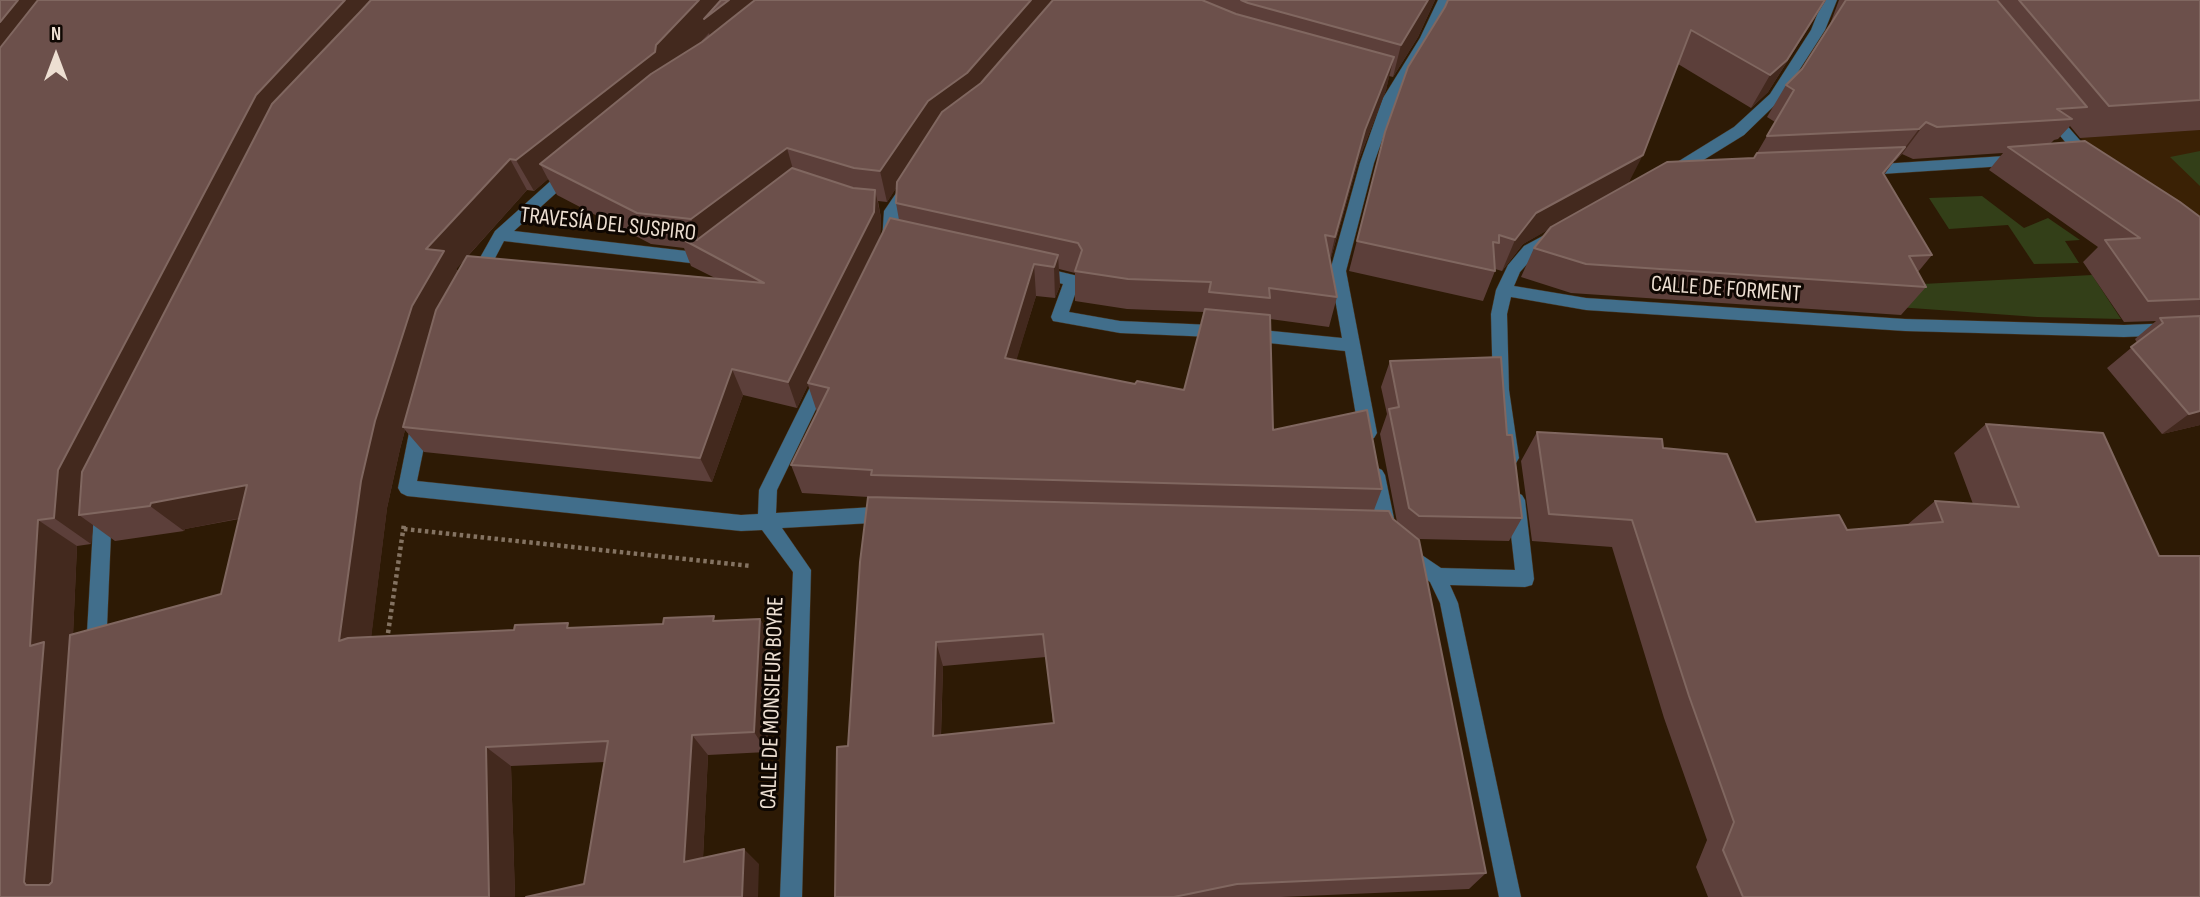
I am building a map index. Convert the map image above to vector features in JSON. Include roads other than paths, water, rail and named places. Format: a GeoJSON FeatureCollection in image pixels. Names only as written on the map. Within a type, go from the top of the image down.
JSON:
{"type":"FeatureCollection","features":[{"type":"Feature","properties":{"kind":"street"},"geometry":{"type":"LineString","coordinates":[[1388,533],[1338,271],[1367,163],[1390,98],[1390,84],[1427,38],[1446,0]]}},
{"type":"Feature","properties":{"kind":"street"},"geometry":{"type":"LineString","coordinates":[[1653,182],[1739,131],[1774,97],[1818,30],[1830,0]]}},
{"type":"Feature","properties":{"kind":"street"},"geometry":{"type":"LineString","coordinates":[[2041,103],[2082,155],[2104,171]]}},
{"type":"Feature","properties":{"kind":"street"},"geometry":{"type":"LineString","coordinates":[[2060,157],[2082,155]]}},
{"type":"Feature","properties":{"kind":"street"},"geometry":{"type":"LineString","coordinates":[[1844,171],[2033,159]]}},
{"type":"Feature","properties":{"kind":"street"},"geometry":{"type":"LineString","coordinates":[[470,291],[500,235],[579,164]]}},
{"type":"Feature","properties":{"kind":"street"},"geometry":{"type":"LineString","coordinates":[[893,245],[892,211],[920,170]]}},
{"type":"Feature","properties":{"kind":"street"},"geometry":{"type":"LineString","coordinates":[[1671,173],[1699,174]]}},
{"type":"Feature","properties":{"kind":"street"},"geometry":{"type":"LineString","coordinates":[[871,209],[892,211]]}},
{"type":"Feature","properties":{"kind":"street"},"geometry":{"type":"LineString","coordinates":[[1437,576],[1525,579],[1501,390],[1499,314],[1504,290],[1514,269],[1530,250],[1573,225]]}},
{"type":"Feature","properties":{"kind":"street","name":"TRAVESÍA DEL SUSPIRO"},"geometry":{"type":"LineString","coordinates":[[500,235],[706,259],[727,243]]}},
{"type":"Feature","properties":{"kind":"street"},"geometry":{"type":"LineString","coordinates":[[1020,268],[1072,280],[1059,317],[1120,327],[1212,331],[1332,345],[1352,344]]}},
{"type":"Feature","properties":{"kind":"street","name":"CALLE DE FORMENT"},"geometry":{"type":"LineString","coordinates":[[1504,290],[1586,304],[1905,324],[2124,331],[2200,328]]}},
{"type":"Feature","properties":{"kind":"street"},"geometry":{"type":"LineString","coordinates":[[767,522],[768,490],[830,365]]}},
{"type":"Feature","properties":{"kind":"street"},"geometry":{"type":"LineString","coordinates":[[424,408],[414,442],[407,488],[741,523],[882,513],[909,514]]}},
{"type":"Feature","properties":{"kind":"street"},"geometry":{"type":"LineString","coordinates":[[95,669],[106,498]]}},
{"type":"Feature","properties":{"kind":"street","name":"CALLE DE MONSIEUR BOYRE"},"geometry":{"type":"LineString","coordinates":[[767,522],[802,570],[791,897]]}},
{"type":"Feature","properties":{"kind":"street"},"geometry":{"type":"LineString","coordinates":[[1366,526],[1388,533],[1437,576],[1449,603],[1510,897]]}}]}
